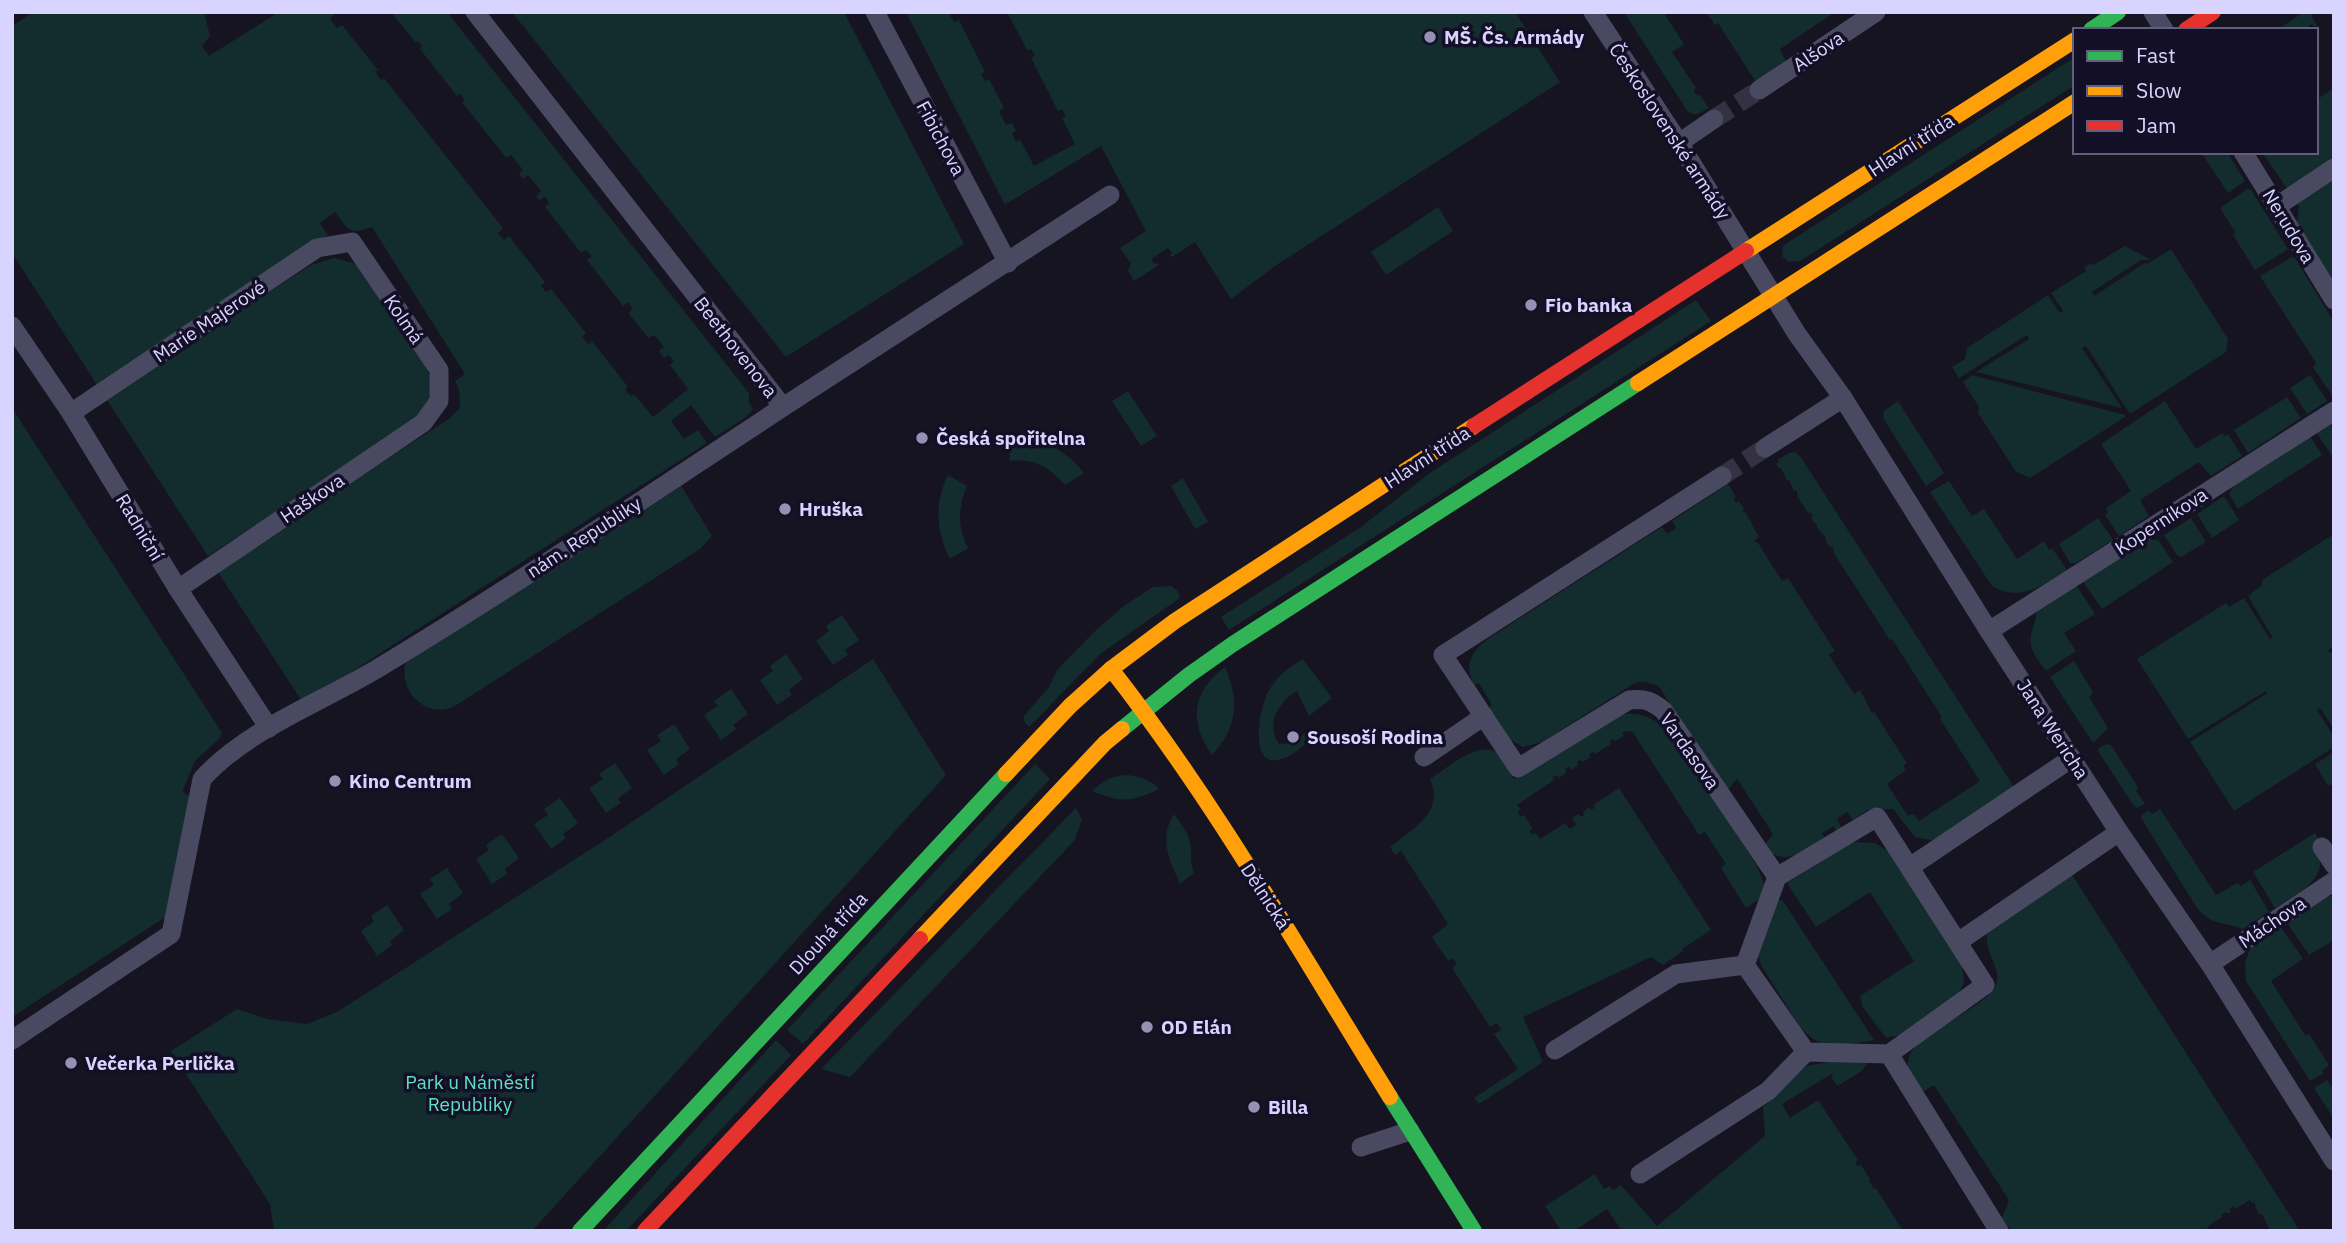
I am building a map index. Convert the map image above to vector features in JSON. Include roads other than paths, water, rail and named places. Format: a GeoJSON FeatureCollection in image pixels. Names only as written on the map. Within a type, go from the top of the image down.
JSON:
{"type":"FeatureCollection","features":[{"type":"Feature","properties":{"kind":"main road"},"geometry":{"type":"LineString","coordinates":[[2094,28],[2118,12]]}},
{"type":"Feature","properties":{"kind":"main road"},"geometry":{"type":"LineString","coordinates":[[2189,28],[2213,12]]}},
{"type":"Feature","properties":{"kind":"main road","name":"Hlavní třída"},"geometry":{"type":"LineString","coordinates":[[1111,669],[1175,621],[2073,41]]}},
{"type":"Feature","properties":{"kind":"main road"},"geometry":{"type":"LineString","coordinates":[[645,1231],[1105,743],[1143,709],[1226,647],[2073,103]]}},
{"type":"Feature","properties":{"kind":"main road","name":"Dělnická"},"geometry":{"type":"LineString","coordinates":[[1111,669],[1143,709],[1301,951],[1474,1231]]}},
{"type":"Feature","properties":{"kind":"main road","name":"Dlouhá třída"},"geometry":{"type":"LineString","coordinates":[[580,1231],[1032,746],[1070,706],[1111,669]]}},
{"type":"Feature","properties":{"kind":"street","name":"Beethovenova"},"geometry":{"type":"LineString","coordinates":[[475,12],[783,407],[1110,195]]}},
{"type":"Feature","properties":{"kind":"street","name":"Fibichova"},"geometry":{"type":"LineString","coordinates":[[875,12],[1008,263]]}},
{"type":"Feature","properties":{"kind":"street","name":"Československé armády"},"geometry":{"type":"LineString","coordinates":[[1593,12],[1747,251]]}},
{"type":"Feature","properties":{"kind":"street","name":"Alšova"},"geometry":{"type":"LineString","coordinates":[[1759,90],[1876,12]]}},
{"type":"Feature","properties":{"kind":"street"},"geometry":{"type":"LineString","coordinates":[[2153,12],[2163,28]]}},
{"type":"Feature","properties":{"kind":"street"},"geometry":{"type":"LineString","coordinates":[[1679,143],[1714,119]]}},
{"type":"Feature","properties":{"kind":"street","name":"Nerudova"},"geometry":{"type":"LineString","coordinates":[[2244,154],[2334,300]]}},
{"type":"Feature","properties":{"kind":"street"},"geometry":{"type":"LineString","coordinates":[[2277,205],[2334,168]]}},
{"type":"Feature","properties":{"kind":"street","name":"Kolmá"},"geometry":{"type":"LineString","coordinates":[[352,242],[439,370],[439,401]]}},
{"type":"Feature","properties":{"kind":"street","name":"Marie Majerové"},"geometry":{"type":"LineString","coordinates":[[71,413],[317,248],[352,242]]}},
{"type":"Feature","properties":{"kind":"street"},"geometry":{"type":"LineString","coordinates":[[1747,251],[1774,296]]}},
{"type":"Feature","properties":{"kind":"street","name":"Jana Wericha"},"geometry":{"type":"LineString","coordinates":[[1774,296],[1797,334],[1843,398],[2119,832],[2210,964],[2334,1161]]}},
{"type":"Feature","properties":{"kind":"street","name":"Radniční"},"geometry":{"type":"LineString","coordinates":[[12,326],[71,413],[178,589],[269,728]]}},
{"type":"Feature","properties":{"kind":"street"},"geometry":{"type":"LineString","coordinates":[[1765,448],[1843,398]]}},
{"type":"Feature","properties":{"kind":"street","name":"Haškova"},"geometry":{"type":"LineString","coordinates":[[178,589],[424,423],[439,401]]}},
{"type":"Feature","properties":{"kind":"street","name":"nám. Republiky"},"geometry":{"type":"LineString","coordinates":[[12,1040],[171,934],[202,779],[215,765],[269,728],[384,665],[783,407]]}},
{"type":"Feature","properties":{"kind":"street","name":"Koperníkova"},"geometry":{"type":"LineString","coordinates":[[1989,631],[2334,411]]}},
{"type":"Feature","properties":{"kind":"street","name":"Vardasova"},"geometry":{"type":"LineString","coordinates":[[1722,476],[1443,655],[1518,768],[1629,700],[1648,699],[1664,711],[1777,877]]}},
{"type":"Feature","properties":{"kind":"street"},"geometry":{"type":"LineString","coordinates":[[1424,757],[1485,716]]}},
{"type":"Feature","properties":{"kind":"street"},"geometry":{"type":"LineString","coordinates":[[1910,867],[2072,758]]}},
{"type":"Feature","properties":{"kind":"street"},"geometry":{"type":"LineString","coordinates":[[1640,1174],[1768,1091],[1806,1052],[1889,1054],[1984,985],[1877,817],[1777,877],[1745,965]]}},
{"type":"Feature","properties":{"kind":"street"},"geometry":{"type":"LineString","coordinates":[[1958,942],[2119,832]]}},
{"type":"Feature","properties":{"kind":"street"},"geometry":{"type":"LineString","coordinates":[[2322,847],[2334,865]]}},
{"type":"Feature","properties":{"kind":"street","name":"Máchova"},"geometry":{"type":"LineString","coordinates":[[2210,964],[2334,881]]}},
{"type":"Feature","properties":{"kind":"street"},"geometry":{"type":"LineString","coordinates":[[1555,1050],[1676,974],[1745,965]]}},
{"type":"Feature","properties":{"kind":"street"},"geometry":{"type":"LineString","coordinates":[[1745,965],[1806,1052]]}},
{"type":"Feature","properties":{"kind":"street"},"geometry":{"type":"LineString","coordinates":[[1889,1054],[1999,1231]]}},
{"type":"Feature","properties":{"kind":"street"},"geometry":{"type":"LineString","coordinates":[[1361,1147],[1410,1131]]}},
{"type":"Feature","properties":{"kind":"tunnel"},"geometry":{"type":"LineString","coordinates":[[1714,119],[1759,90]]}},
{"type":"Feature","properties":{"kind":"tunnel"},"geometry":{"type":"LineString","coordinates":[[1722,476],[1765,448]]}},
{"type":"Feature","properties":{"kind":"place","name":"MŠ. Čs. Armády"},"geometry":{"type":"Point","coordinates":[1430,37]}},
{"type":"Feature","properties":{"kind":"place","name":"Fio banka"},"geometry":{"type":"Point","coordinates":[1531,305]}},
{"type":"Feature","properties":{"kind":"place","name":"Česká spořitelna"},"geometry":{"type":"Point","coordinates":[922,438]}},
{"type":"Feature","properties":{"kind":"place","name":"Hruška"},"geometry":{"type":"Point","coordinates":[785,509]}},
{"type":"Feature","properties":{"kind":"place","name":"Sousoší Rodina"},"geometry":{"type":"Point","coordinates":[1293,737]}},
{"type":"Feature","properties":{"kind":"place","name":"Kino Centrum"},"geometry":{"type":"Point","coordinates":[335,781]}},
{"type":"Feature","properties":{"kind":"place","name":"OD Elán"},"geometry":{"type":"Point","coordinates":[1147,1027]}},
{"type":"Feature","properties":{"kind":"place","name":"Večerka Perlička"},"geometry":{"type":"Point","coordinates":[71,1063]}},
{"type":"Feature","properties":{"kind":"place","name":"Billa"},"geometry":{"type":"Point","coordinates":[1254,1107]}},
{"type":"Feature","properties":{"kind":"park label","name":"Park u Náměstí Republiky"},"geometry":{"type":"Point","coordinates":[470,1093]}}]}
